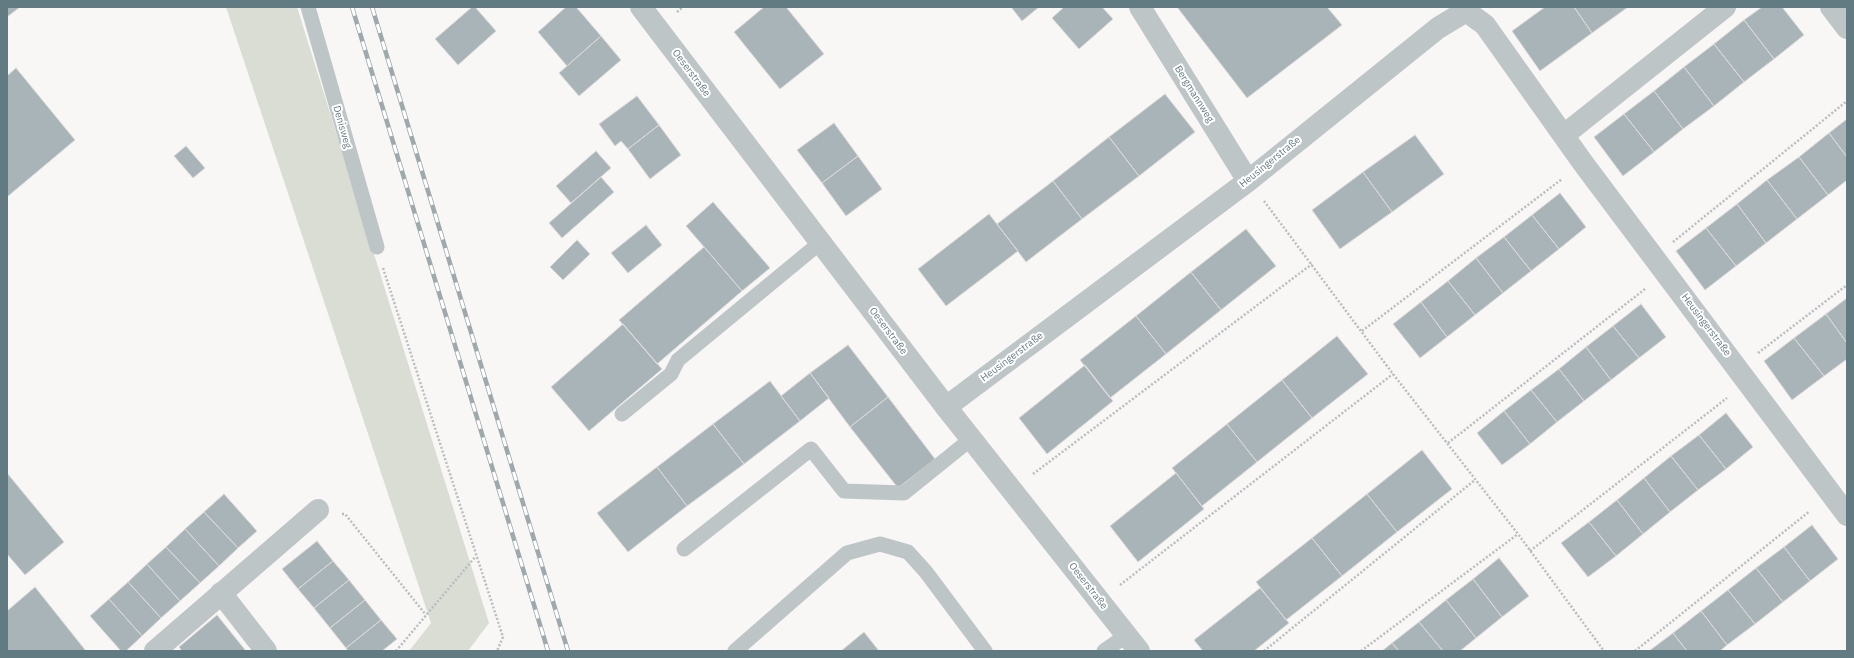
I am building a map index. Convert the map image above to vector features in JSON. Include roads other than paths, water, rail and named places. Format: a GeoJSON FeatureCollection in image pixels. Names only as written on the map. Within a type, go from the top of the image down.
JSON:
{"type":"FeatureCollection","features":[{"type":"Feature","properties":{"kind":"street","name":"Oeserstraße"},"geometry":{"type":"LineString","coordinates":[[641,7],[946,407],[1133,643]]}},
{"type":"Feature","properties":{"kind":"street","name":"Bergmannweg"},"geometry":{"type":"LineString","coordinates":[[1140,7],[1248,180]]}},
{"type":"Feature","properties":{"kind":"street"},"geometry":{"type":"LineString","coordinates":[[1564,135],[1726,7]]}},
{"type":"Feature","properties":{"kind":"street"},"geometry":{"type":"LineString","coordinates":[[1831,7],[1847,28]]}},
{"type":"Feature","properties":{"kind":"street","name":"Heusingerstraße"},"geometry":{"type":"LineString","coordinates":[[946,407],[1248,180],[1438,28],[1466,11],[1485,25],[1583,162],[1847,515]]}},
{"type":"Feature","properties":{"kind":"street"},"geometry":{"type":"LineString","coordinates":[[155,651],[318,510]]}},
{"type":"Feature","properties":{"kind":"street"},"geometry":{"type":"LineString","coordinates":[[221,593],[266,651]]}},
{"type":"Feature","properties":{"kind":"lane","name":"Denisweg"},"geometry":{"type":"LineString","coordinates":[[308,7],[377,247]]}},
{"type":"Feature","properties":{"kind":"lane"},"geometry":{"type":"LineString","coordinates":[[622,414],[671,374],[678,360],[821,242]]}},
{"type":"Feature","properties":{"kind":"lane"},"geometry":{"type":"LineString","coordinates":[[684,549],[811,448],[844,491],[904,493],[972,439]]}},
{"type":"Feature","properties":{"kind":"lane"},"geometry":{"type":"LineString","coordinates":[[735,651],[847,553],[880,544],[908,552],[926,572],[985,651]]}},
{"type":"Feature","properties":{"kind":"lane"},"geometry":{"type":"LineString","coordinates":[[1104,651],[1133,643]]}},
{"type":"Feature","properties":{"kind":"railway"},"geometry":{"type":"LineString","coordinates":[[352,7],[548,651]]}},
{"type":"Feature","properties":{"kind":"railway"},"geometry":{"type":"LineString","coordinates":[[372,7],[568,651]]}}]}
